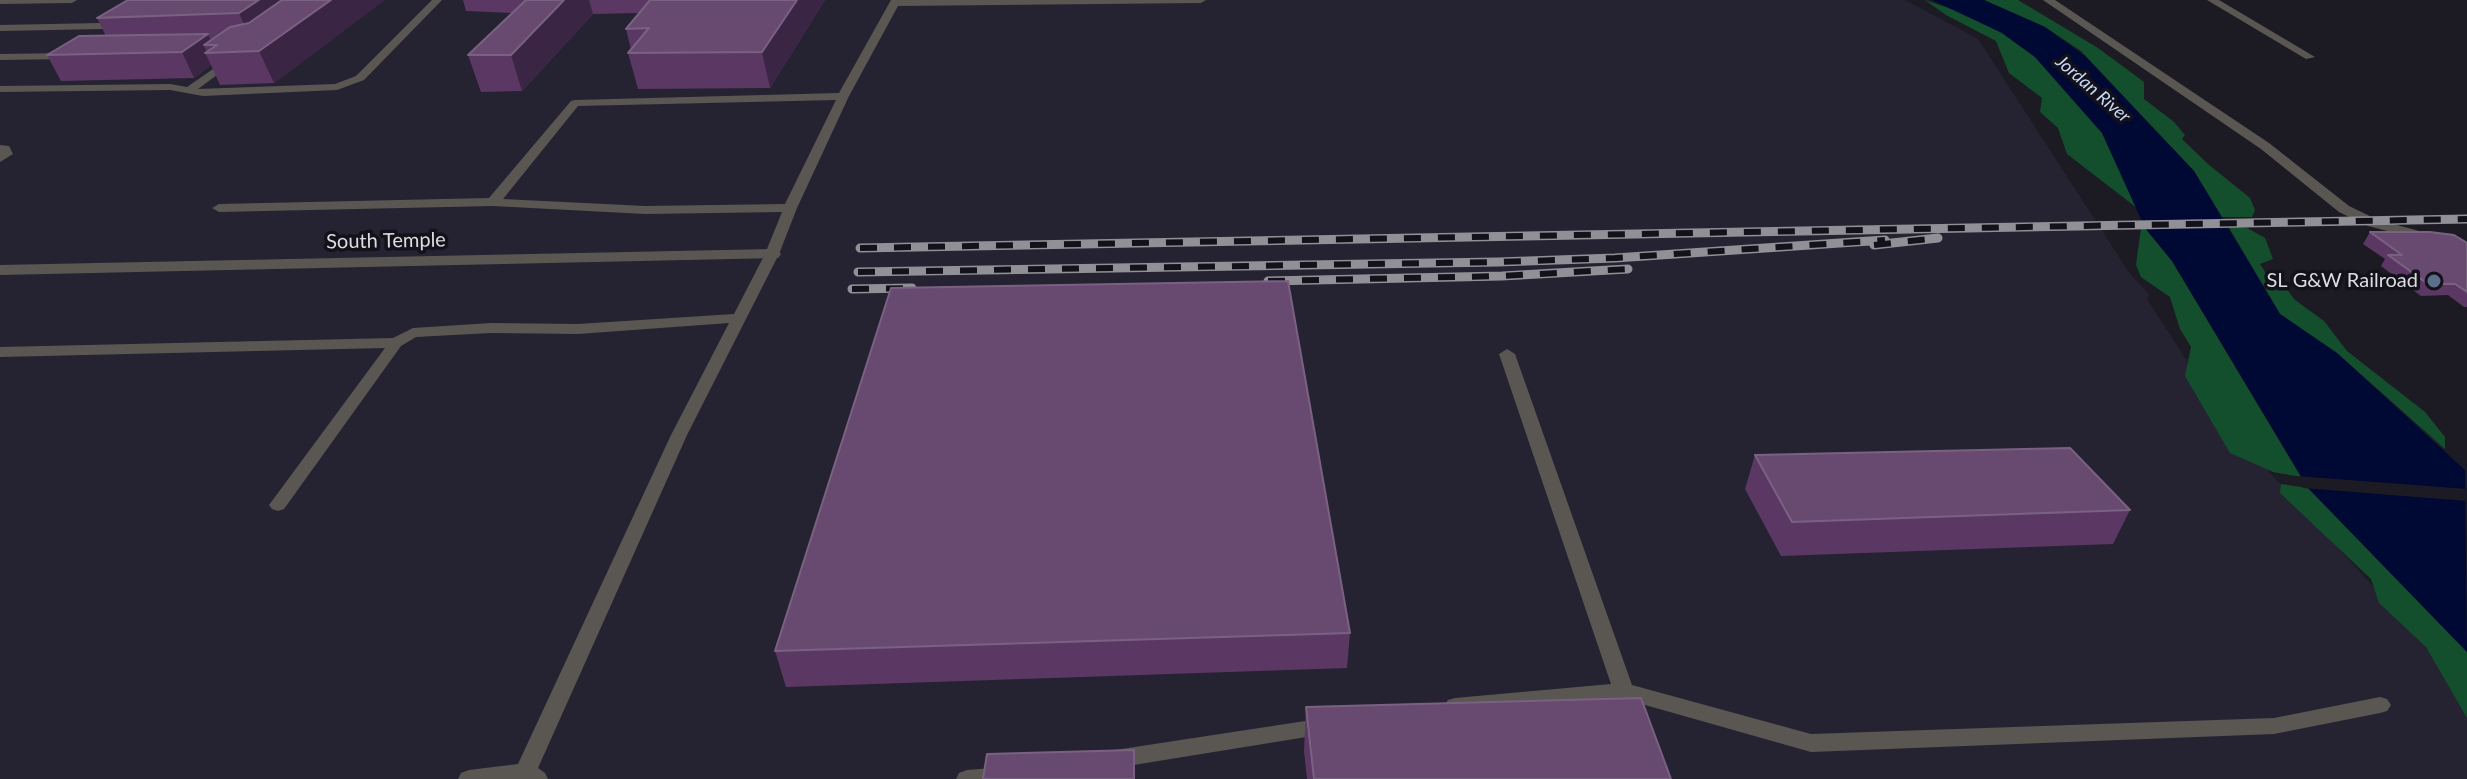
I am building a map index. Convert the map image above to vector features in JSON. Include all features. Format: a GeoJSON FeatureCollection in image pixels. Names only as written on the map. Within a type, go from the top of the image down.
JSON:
{"type":"FeatureCollection","features":[{"type":"Feature","properties":{"kind":"street","name":"South Temple"},"geometry":{"type":"LineString","coordinates":[[0,270],[772,254]]}},
{"type":"Feature","properties":{"kind":"lane"},"geometry":{"type":"LineString","coordinates":[[0,1],[72,0]]}},
{"type":"Feature","properties":{"kind":"lane"},"geometry":{"type":"LineString","coordinates":[[0,28],[102,26],[145,0]]}},
{"type":"Feature","properties":{"kind":"lane"},"geometry":{"type":"LineString","coordinates":[[0,89],[191,89],[203,93],[305,90],[352,82],[360,78],[437,0]]}},
{"type":"Feature","properties":{"kind":"lane"},"geometry":{"type":"LineString","coordinates":[[469,779],[531,775],[679,435],[772,254],[790,208],[843,96],[895,1],[1201,0]]}},
{"type":"Feature","properties":{"kind":"lane"},"geometry":{"type":"LineString","coordinates":[[2048,0],[2265,146],[2344,209],[2404,234],[2434,237]]}},
{"type":"Feature","properties":{"kind":"lane"},"geometry":{"type":"LineString","coordinates":[[2212,0],[2310,57]]}},
{"type":"Feature","properties":{"kind":"lane"},"geometry":{"type":"LineString","coordinates":[[191,89],[240,53],[224,54]]}},
{"type":"Feature","properties":{"kind":"lane"},"geometry":{"type":"LineString","coordinates":[[0,57],[80,55]]}},
{"type":"Feature","properties":{"kind":"lane"},"geometry":{"type":"LineString","coordinates":[[493,202],[575,103],[843,96]]}},
{"type":"Feature","properties":{"kind":"lane"},"geometry":{"type":"LineString","coordinates":[[0,149],[5,149],[7,154],[0,158]]}},
{"type":"Feature","properties":{"kind":"lane"},"geometry":{"type":"LineString","coordinates":[[219,208],[493,202],[645,210],[790,208]]}},
{"type":"Feature","properties":{"kind":"lane"},"geometry":{"type":"LineString","coordinates":[[278,505],[396,343],[413,333],[432,330],[578,329],[739,318]]}},
{"type":"Feature","properties":{"kind":"lane"},"geometry":{"type":"LineString","coordinates":[[0,352],[396,343]]}},
{"type":"Feature","properties":{"kind":"lane"},"geometry":{"type":"LineString","coordinates":[[1507,354],[1624,691]]}},
{"type":"Feature","properties":{"kind":"lane"},"geometry":{"type":"LineString","coordinates":[[1437,709],[1484,701],[1624,691],[1811,743],[2274,726],[2380,705]]}},
{"type":"Feature","properties":{"kind":"lane"},"geometry":{"type":"LineString","coordinates":[[1090,763],[1342,723]]}},
{"type":"Feature","properties":{"kind":"lane"},"geometry":{"type":"LineString","coordinates":[[967,779],[1026,773]]}},
{"type":"Feature","properties":{"kind":"shaded area"},"geometry":{"type":"Polygon","coordinates":[[[0,0],[1905,0],[1978,39],[2128,271],[2149,295],[2147,299],[2231,430],[2467,690],[2467,779],[0,779],[0,0]]]}},
{"type":"Feature","properties":{"kind":"green space"},"geometry":{"type":"Polygon","coordinates":[[[1925,0],[1969,15],[2002,33],[2035,57],[2102,133],[2137,208],[2067,154],[2058,128],[2040,112],[2042,98],[2009,73],[1996,41],[1946,15],[1925,0]]]}},
{"type":"Feature","properties":{"kind":"green space"},"geometry":{"type":"Polygon","coordinates":[[[1984,0],[2018,0],[2098,48],[2144,82],[2144,99],[2174,122],[2185,135],[2182,139],[2208,164],[2250,198],[2255,210],[2252,217],[2222,217],[2194,171],[2081,51],[2045,27],[1984,0]]]}},
{"type":"Feature","properties":{"kind":"green space"},"geometry":{"type":"Polygon","coordinates":[[[2228,226],[2247,228],[2265,238],[2273,259],[2260,264],[2267,275],[2283,284],[2295,300],[2324,321],[2347,351],[2425,412],[2445,437],[2445,449],[2337,353],[2280,314],[2228,226]]]}},
{"type":"Feature","properties":{"kind":"green space"},"geometry":{"type":"Polygon","coordinates":[[[2141,228],[2145,228],[2172,261],[2301,477],[2273,472],[2230,453],[2185,376],[2191,347],[2180,329],[2170,297],[2141,277],[2136,265],[2141,228]]]}},
{"type":"Feature","properties":{"kind":"green space"},"geometry":{"type":"Polygon","coordinates":[[[2281,484],[2308,488],[2467,652],[2467,718],[2426,647],[2379,603],[2371,579],[2280,493],[2281,484]]]}},
{"type":"Feature","properties":{"kind":"water","name":"Jordan River"},"geometry":{"type":"Polygon","coordinates":[[[1932,0],[1984,0],[2045,27],[2085,56],[2194,171],[2280,314],[2337,353],[2465,470],[2467,652],[2308,488],[2172,261],[2145,228],[2102,133],[2035,57],[2002,33],[1932,0]]]}},
{"type":"Feature","properties":{"kind":"pier"},"geometry":{"type":"Polygon","coordinates":[[[2296,476],[2467,489],[2467,501],[2303,488],[2296,476]]]}},
{"type":"Feature","properties":{"kind":"building"},"geometry":{"type":"Polygon","coordinates":[[[128,0],[259,0],[239,13],[97,18],[128,0]]]}},
{"type":"Feature","properties":{"kind":"building"},"geometry":{"type":"Polygon","coordinates":[[[282,0],[331,0],[259,51],[205,53],[217,45],[204,45],[230,27],[249,23],[282,0]]]}},
{"type":"Feature","properties":{"kind":"building"},"geometry":{"type":"Polygon","coordinates":[[[526,0],[564,0],[511,55],[468,55],[526,0]]]}},
{"type":"Feature","properties":{"kind":"building"},"geometry":{"type":"Polygon","coordinates":[[[650,0],[797,0],[762,52],[628,53],[649,28],[626,29],[650,0]]]}},
{"type":"Feature","properties":{"kind":"building"},"geometry":{"type":"Polygon","coordinates":[[[208,34],[182,52],[47,55],[79,36],[208,34]]]}},
{"type":"Feature","properties":{"kind":"building","name":"SL G&W Railroad"},"geometry":{"type":"Polygon","coordinates":[[[2370,232],[2430,232],[2454,235],[2467,243],[2467,292],[2455,284],[2428,284],[2388,255],[2402,255],[2370,232]]]}},
{"type":"Feature","properties":{"kind":"building"},"geometry":{"type":"Polygon","coordinates":[[[1288,281],[1350,633],[775,651],[891,288],[1288,281]]]}},
{"type":"Feature","properties":{"kind":"building"},"geometry":{"type":"Polygon","coordinates":[[[2070,448],[2130,510],[1792,522],[1755,455],[2070,448]]]}},
{"type":"Feature","properties":{"kind":"building"},"geometry":{"type":"Polygon","coordinates":[[[1641,698],[1671,779],[1314,779],[1306,707],[1641,698]]]}},
{"type":"Feature","properties":{"kind":"building"},"geometry":{"type":"Polygon","coordinates":[[[1134,750],[1134,779],[983,779],[987,754],[1134,750]]]}},
{"type":"Feature","properties":{"kind":"railway"},"geometry":{"type":"LineString","coordinates":[[860,248],[2467,219]]}},
{"type":"Feature","properties":{"kind":"railway"},"geometry":{"type":"LineString","coordinates":[[1874,245],[1938,238]]}},
{"type":"Feature","properties":{"kind":"railway"},"geometry":{"type":"LineString","coordinates":[[858,272],[1498,262],[1615,258],[1885,240]]}},
{"type":"Feature","properties":{"kind":"railway"},"geometry":{"type":"LineString","coordinates":[[1268,281],[1502,276],[1628,269]]}},
{"type":"Feature","properties":{"kind":"railway"},"geometry":{"type":"LineString","coordinates":[[852,289],[912,288]]}},
{"type":"Feature","properties":{"kind":"place","name":"SL G&W Railroad"},"geometry":{"type":"Point","coordinates":[2434,281]}}]}
